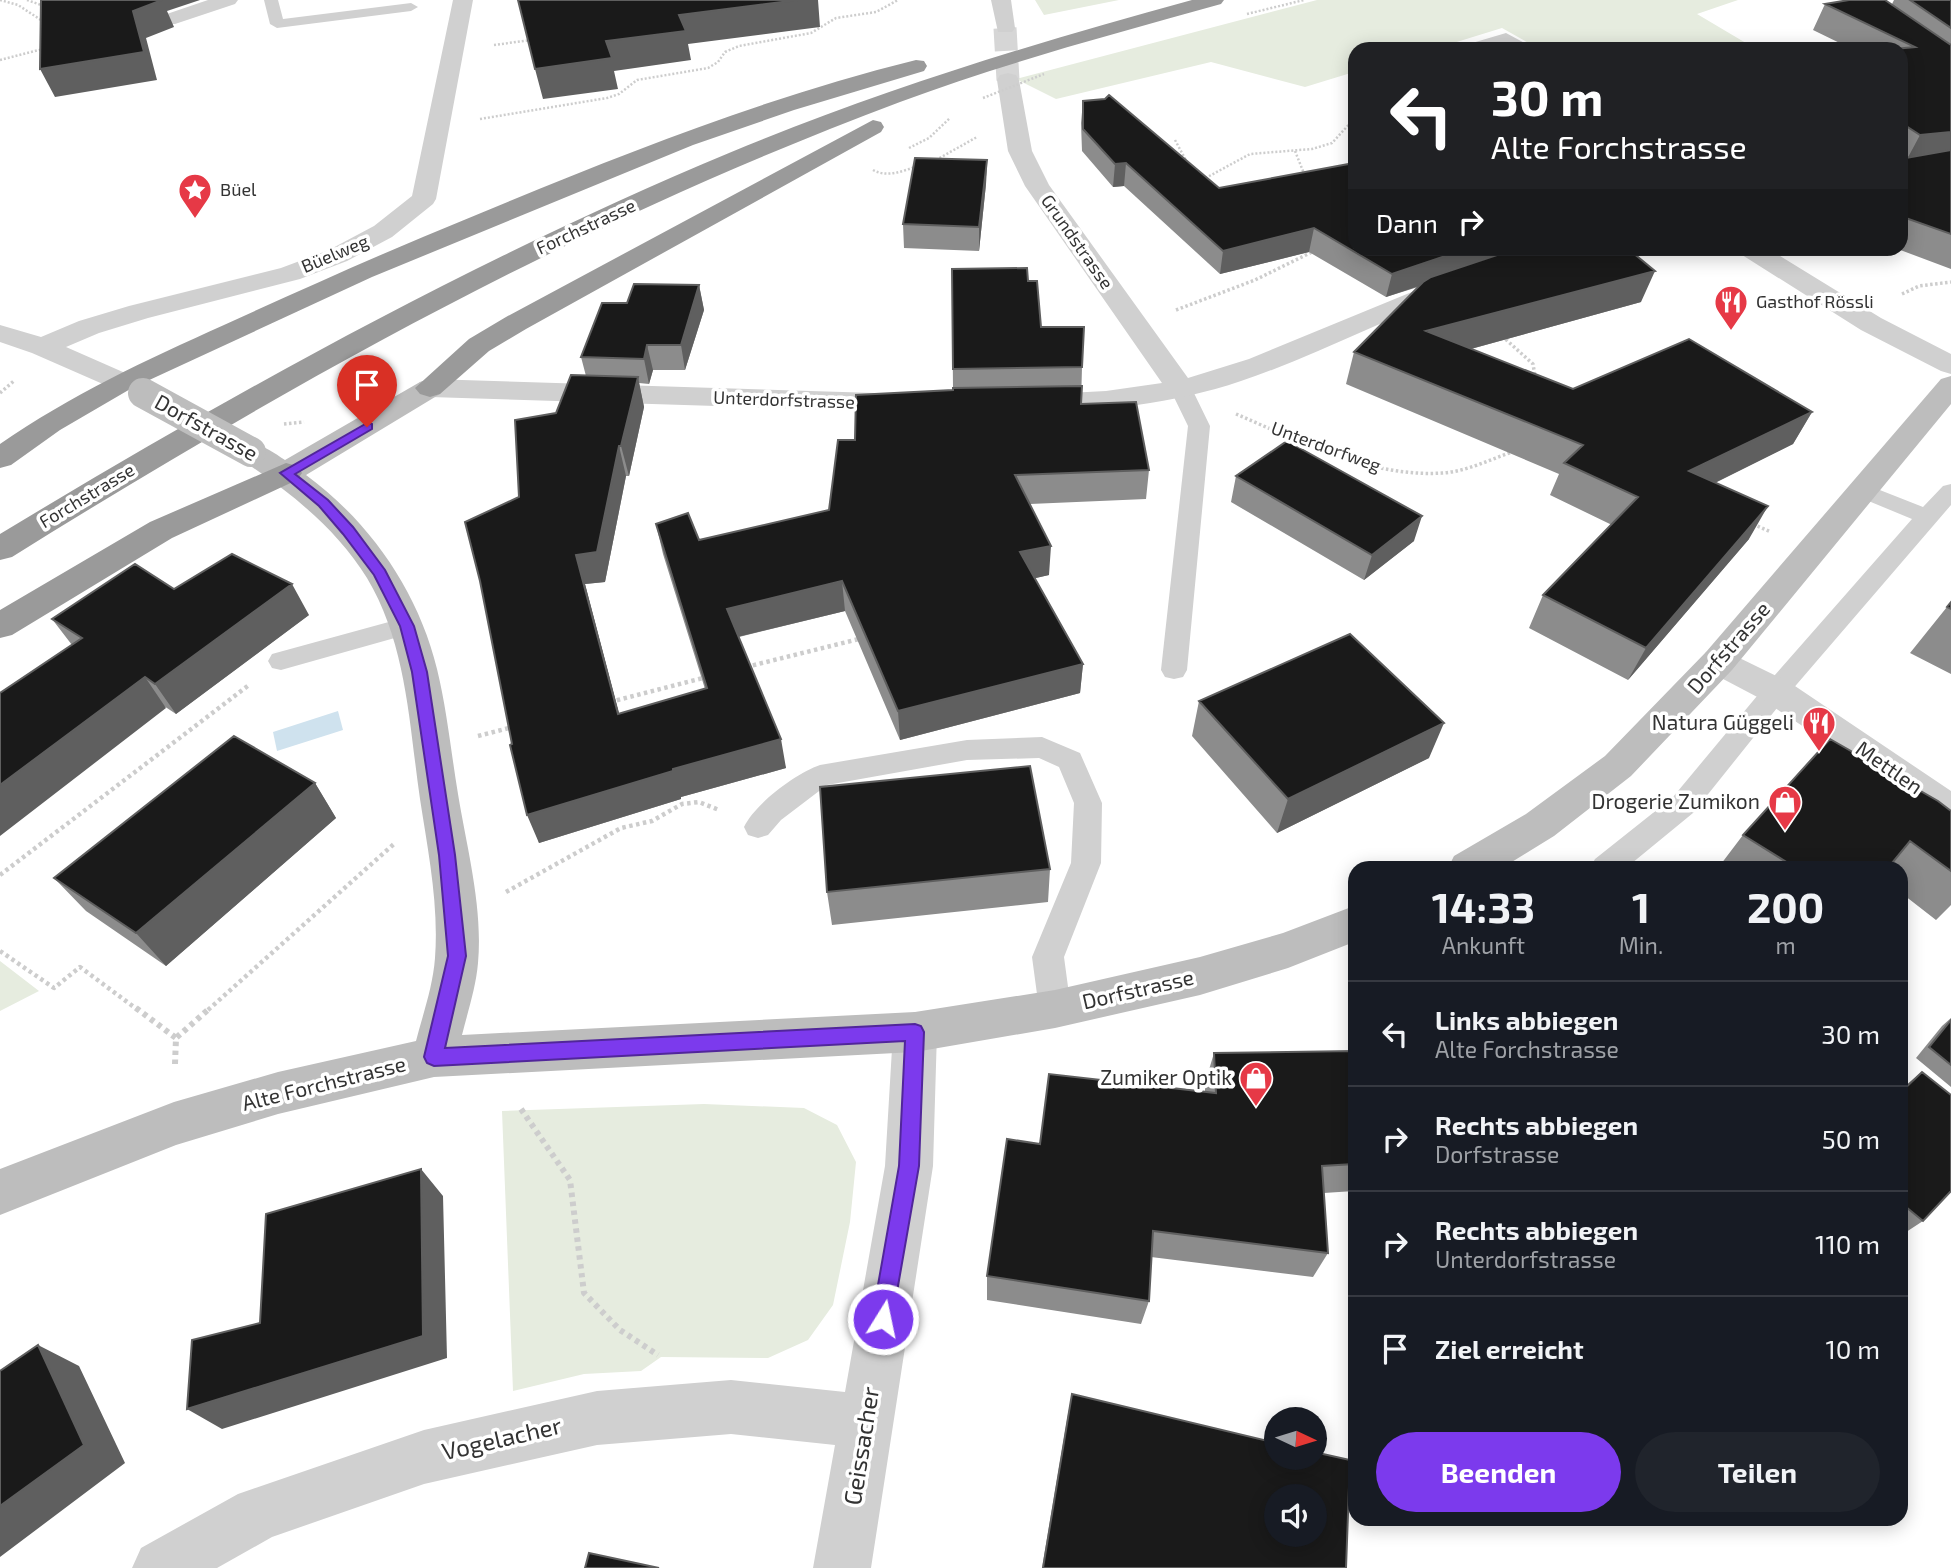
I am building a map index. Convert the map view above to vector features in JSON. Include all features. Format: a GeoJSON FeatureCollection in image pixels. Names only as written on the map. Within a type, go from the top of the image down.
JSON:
{"type":"FeatureCollection","features":[{"type":"Feature","properties":{"kind":"highway","name":"Forchstrasse"},"geometry":{"type":"LineString","coordinates":[[0,525],[145,438],[320,342],[469,265],[610,199],[790,124],[943,68],[1054,32],[1174,0]]}},
{"type":"Feature","properties":{"kind":"highway","name":"Forchstrasse"},"geometry":{"type":"LineString","coordinates":[[0,549],[275,385],[554,241],[807,131],[974,70],[1082,36],[1214,0]]}},
{"type":"Feature","properties":{"kind":"highway"},"geometry":{"type":"LineString","coordinates":[[0,458],[49,425],[132,387],[375,266],[673,145],[851,84],[1054,32]]}},
{"type":"Feature","properties":{"kind":"highway"},"geometry":{"type":"LineString","coordinates":[[430,388],[478,345],[881,122],[965,83],[1082,36]]}},
{"type":"Feature","properties":{"kind":"highway"},"geometry":{"type":"LineString","coordinates":[[0,626],[161,530],[286,473]]}},
{"type":"Feature","properties":{"kind":"street"},"geometry":{"type":"LineString","coordinates":[[168,20],[228,0]]}},
{"type":"Feature","properties":{"kind":"street","name":"Büelweg"},"geometry":{"type":"LineString","coordinates":[[42,347],[71,332],[102,322],[267,280],[359,246],[406,217],[424,199],[463,0]]}},
{"type":"Feature","properties":{"kind":"street"},"geometry":{"type":"LineString","coordinates":[[1001,0],[1005,28]]}},
{"type":"Feature","properties":{"kind":"street","name":"Grundstrasse"},"geometry":{"type":"LineString","coordinates":[[1008,80],[1012,117],[1020,151],[1037,186],[1181,389]]}},
{"type":"Feature","properties":{"kind":"street"},"geometry":{"type":"LineString","coordinates":[[1761,256],[1871,324],[1951,365]]}},
{"type":"Feature","properties":{"kind":"street"},"geometry":{"type":"LineString","coordinates":[[999,405],[1079,404],[1181,389],[1262,363],[1411,300],[1469,280]]}},
{"type":"Feature","properties":{"kind":"street"},"geometry":{"type":"LineString","coordinates":[[0,333],[42,347],[132,387]]}},
{"type":"Feature","properties":{"kind":"street","name":"Dorfstrasse"},"geometry":{"type":"LineString","coordinates":[[1480,861],[1540,825],[1618,766],[1719,662],[1951,385]]}},
{"type":"Feature","properties":{"kind":"street","name":"Dorfstrasse"},"geometry":{"type":"LineString","coordinates":[[132,387],[286,473],[323,503],[348,530],[380,573],[407,626],[420,672],[440,803],[457,956],[434,1057]]}},
{"type":"Feature","properties":{"kind":"street"},"geometry":{"type":"LineString","coordinates":[[286,473],[430,388]]}},
{"type":"Feature","properties":{"kind":"street","name":"Unterdorfstrasse"},"geometry":{"type":"LineString","coordinates":[[430,388],[932,404]]}},
{"type":"Feature","properties":{"kind":"street","name":"Mettlen"},"geometry":{"type":"LineString","coordinates":[[1719,662],[1776,691],[1951,811]]}},
{"type":"Feature","properties":{"kind":"street","name":"Dorfstrasse"},"geometry":{"type":"LineString","coordinates":[[915,1032],[1055,1009],[1200,976],[1288,950],[1348,926]]}},
{"type":"Feature","properties":{"kind":"street","name":"Alte Forchstrasse"},"geometry":{"type":"LineString","coordinates":[[0,1192],[174,1124],[278,1093],[434,1057],[915,1032]]}},
{"type":"Feature","properties":{"kind":"street","name":"Geissacher"},"geometry":{"type":"LineString","coordinates":[[842,1568],[909,1166],[915,1032]]}},
{"type":"Feature","properties":{"kind":"street","name":"Vogelacher"},"geometry":{"type":"LineString","coordinates":[[161,1568],[258,1514],[411,1461],[597,1418],[731,1408],[865,1421]]}},
{"type":"Feature","properties":{"kind":"lane"},"geometry":{"type":"LineString","coordinates":[[271,0],[276,24],[411,6]]}},
{"type":"Feature","properties":{"kind":"lane"},"geometry":{"type":"LineString","coordinates":[[1492,42],[1506,38],[1514,42]]}},
{"type":"Feature","properties":{"kind":"lane"},"geometry":{"type":"LineString","coordinates":[[1174,670],[1199,426],[1181,389]]}},
{"type":"Feature","properties":{"kind":"lane"},"geometry":{"type":"LineString","coordinates":[[1862,490],[1927,517]]}},
{"type":"Feature","properties":{"kind":"lane"},"geometry":{"type":"LineString","coordinates":[[1614,861],[1683,805],[1776,691],[1951,491]]}},
{"type":"Feature","properties":{"kind":"lane"},"geometry":{"type":"LineString","coordinates":[[281,661],[407,626]]}},
{"type":"Feature","properties":{"kind":"lane"},"geometry":{"type":"LineString","coordinates":[[758,827],[771,812],[820,776],[967,750],[1042,747],[1070,760],[1088,803],[1086,863],[1048,957],[1055,1009]]}},
{"type":"Feature","properties":{"kind":"path"},"geometry":{"type":"LineString","coordinates":[[0,0],[18,5],[52,27]]}},
{"type":"Feature","properties":{"kind":"path"},"geometry":{"type":"LineString","coordinates":[[27,0],[52,8]]}},
{"type":"Feature","properties":{"kind":"path"},"geometry":{"type":"LineString","coordinates":[[438,126],[607,98],[619,94],[637,80],[708,68],[718,62],[725,52],[739,46],[811,33],[836,18],[876,12],[898,0]]}},
{"type":"Feature","properties":{"kind":"path"},"geometry":{"type":"LineString","coordinates":[[39,50],[46,38]]}},
{"type":"Feature","properties":{"kind":"path"},"geometry":{"type":"LineString","coordinates":[[452,50],[534,40]]}},
{"type":"Feature","properties":{"kind":"path"},"geometry":{"type":"LineString","coordinates":[[0,60],[50,47]]}},
{"type":"Feature","properties":{"kind":"path"},"geometry":{"type":"LineString","coordinates":[[983,98],[1044,74]]}},
{"type":"Feature","properties":{"kind":"path"},"geometry":{"type":"LineString","coordinates":[[905,150],[929,138],[954,114]]}},
{"type":"Feature","properties":{"kind":"path"},"geometry":{"type":"LineString","coordinates":[[930,162],[1012,117]]}},
{"type":"Feature","properties":{"kind":"path"},"geometry":{"type":"LineString","coordinates":[[1207,188],[1198,181],[1209,178],[1232,160],[1251,153],[1295,151],[1333,142],[1348,126]]}},
{"type":"Feature","properties":{"kind":"path"},"geometry":{"type":"LineString","coordinates":[[1175,140],[1192,171]]}},
{"type":"Feature","properties":{"kind":"path"},"geometry":{"type":"LineString","coordinates":[[1295,151],[1309,184]]}},
{"type":"Feature","properties":{"kind":"path"},"geometry":{"type":"LineString","coordinates":[[870,167],[877,173],[899,173],[919,166]]}},
{"type":"Feature","properties":{"kind":"path"},"geometry":{"type":"LineString","coordinates":[[1136,326],[1255,280],[1318,249]]}},
{"type":"Feature","properties":{"kind":"path"},"geometry":{"type":"LineString","coordinates":[[1294,250],[1306,255]]}},
{"type":"Feature","properties":{"kind":"path"},"geometry":{"type":"LineString","coordinates":[[1898,300],[1902,294],[1919,286],[1951,282]]}},
{"type":"Feature","properties":{"kind":"path"},"geometry":{"type":"LineString","coordinates":[[1502,336],[1533,364],[1537,386]]}},
{"type":"Feature","properties":{"kind":"path","name":"Unterdorfweg"},"geometry":{"type":"LineString","coordinates":[[1181,389],[1253,421],[1374,466],[1401,473],[1444,473],[1518,451]]}},
{"type":"Feature","properties":{"kind":"path"},"geometry":{"type":"LineString","coordinates":[[1744,520],[1777,535]]}},
{"type":"Feature","properties":{"kind":"path"},"geometry":{"type":"LineString","coordinates":[[736,670],[869,636]]}},
{"type":"Feature","properties":{"kind":"path"},"geometry":{"type":"LineString","coordinates":[[0,876],[281,661]]}},
{"type":"Feature","properties":{"kind":"path"},"geometry":{"type":"LineString","coordinates":[[603,704],[709,677]]}},
{"type":"Feature","properties":{"kind":"path"},"geometry":{"type":"LineString","coordinates":[[470,737],[523,724]]}},
{"type":"Feature","properties":{"kind":"path"},"geometry":{"type":"LineString","coordinates":[[496,896],[512,890],[621,828],[652,821],[682,804],[699,802],[715,808]]}},
{"type":"Feature","properties":{"kind":"path"},"geometry":{"type":"LineString","coordinates":[[175,1064],[176,1038],[395,844]]}},
{"type":"Feature","properties":{"kind":"path"},"geometry":{"type":"LineString","coordinates":[[0,951],[54,988],[80,967],[176,1038]]}},
{"type":"Feature","properties":{"kind":"path"},"geometry":{"type":"LineString","coordinates":[[521,1109],[570,1180],[584,1293],[620,1330],[661,1357]]}},
{"type":"Feature","properties":{"kind":"shaded area"},"geometry":{"type":"Polygon","coordinates":[[[1035,0],[1119,0],[1044,15],[1035,0]]]}},
{"type":"Feature","properties":{"kind":"shaded area"},"geometry":{"type":"Polygon","coordinates":[[[1317,0],[1738,0],[1697,14],[1744,42],[1527,42],[1502,28],[1457,42],[1348,42],[1348,74],[1305,87],[1211,62],[1056,99],[1016,79],[1317,0]]]}},
{"type":"Feature","properties":{"kind":"shaded area"},"geometry":{"type":"Polygon","coordinates":[[[0,961],[39,991],[0,1011],[0,961]]]}},
{"type":"Feature","properties":{"kind":"shaded area"},"geometry":{"type":"Polygon","coordinates":[[[704,1104],[804,1108],[837,1125],[856,1162],[850,1222],[833,1305],[808,1340],[768,1358],[661,1357],[641,1371],[584,1374],[513,1391],[502,1111],[704,1104]]]}},
{"type":"Feature","properties":{"kind":"water"},"geometry":{"type":"Polygon","coordinates":[[[338,711],[343,730],[277,751],[273,732],[338,711]]]}},
{"type":"Feature","properties":{"kind":"building"},"geometry":{"type":"Polygon","coordinates":[[[41,0],[162,0],[133,11],[144,52],[40,69],[41,0]]]}},
{"type":"Feature","properties":{"kind":"building"},"geometry":{"type":"Polygon","coordinates":[[[518,0],[798,0],[679,15],[686,31],[606,41],[612,58],[535,69],[518,0]]]}},
{"type":"Feature","properties":{"kind":"building"},"geometry":{"type":"Polygon","coordinates":[[[1849,0],[1885,0],[1951,45],[1951,132],[1920,135],[1908,127],[1908,48],[1915,47],[1825,4],[1849,0]]]}},
{"type":"Feature","properties":{"kind":"building"},"geometry":{"type":"Polygon","coordinates":[[[1910,0],[1951,0],[1951,28],[1910,0]]]}},
{"type":"Feature","properties":{"kind":"building"},"geometry":{"type":"Polygon","coordinates":[[[1109,95],[1219,188],[1348,164],[1348,248],[1314,228],[1223,251],[1126,163],[1115,164],[1083,129],[1083,101],[1105,99],[1109,95]]]}},
{"type":"Feature","properties":{"kind":"building"},"geometry":{"type":"Polygon","coordinates":[[[1951,150],[1951,234],[1908,219],[1908,158],[1951,150]]]}},
{"type":"Feature","properties":{"kind":"building"},"geometry":{"type":"Polygon","coordinates":[[[915,158],[987,160],[979,227],[903,224],[915,158]]]}},
{"type":"Feature","properties":{"kind":"building"},"geometry":{"type":"Polygon","coordinates":[[[1361,256],[1445,256],[1392,274],[1361,256]]]}},
{"type":"Feature","properties":{"kind":"building"},"geometry":{"type":"Polygon","coordinates":[[[1494,256],[1637,256],[1655,271],[1426,331],[1573,389],[1689,339],[1812,412],[1689,471],[1768,506],[1646,648],[1543,595],[1638,497],[1564,463],[1583,445],[1354,352],[1431,277],[1494,256]]]}},
{"type":"Feature","properties":{"kind":"building"},"geometry":{"type":"Polygon","coordinates":[[[1027,268],[1028,281],[1037,281],[1041,327],[1084,327],[1082,367],[953,369],[952,269],[1027,268]]]}},
{"type":"Feature","properties":{"kind":"building"},"geometry":{"type":"Polygon","coordinates":[[[634,284],[699,285],[681,345],[647,345],[644,359],[581,357],[602,303],[627,303],[634,284]]]}},
{"type":"Feature","properties":{"kind":"building"},"geometry":{"type":"Polygon","coordinates":[[[571,375],[638,377],[619,446],[597,552],[576,555],[618,714],[707,688],[656,524],[688,513],[699,540],[829,510],[838,440],[855,440],[856,395],[953,388],[1082,386],[1081,404],[1136,402],[1149,470],[1015,475],[1051,546],[1020,552],[1083,664],[898,711],[842,581],[727,609],[781,739],[673,769],[527,815],[510,745],[512,744],[480,581],[465,522],[519,497],[515,420],[556,413],[571,375]]]}},
{"type":"Feature","properties":{"kind":"building"},"geometry":{"type":"Polygon","coordinates":[[[1287,441],[1422,516],[1372,555],[1236,476],[1287,441]]]}},
{"type":"Feature","properties":{"kind":"building"},"geometry":{"type":"Polygon","coordinates":[[[232,554],[292,584],[155,684],[145,677],[0,785],[0,693],[82,638],[52,619],[135,564],[174,589],[232,554]]]}},
{"type":"Feature","properties":{"kind":"building"},"geometry":{"type":"Polygon","coordinates":[[[1350,634],[1444,723],[1288,799],[1199,701],[1350,634]]]}},
{"type":"Feature","properties":{"kind":"building"},"geometry":{"type":"Polygon","coordinates":[[[234,736],[315,783],[136,933],[54,878],[234,736]]]}},
{"type":"Feature","properties":{"kind":"building"},"geometry":{"type":"Polygon","coordinates":[[[1830,739],[1951,811],[1951,871],[1910,841],[1894,861],[1785,861],[1743,835],[1830,739]]]}},
{"type":"Feature","properties":{"kind":"building"},"geometry":{"type":"Polygon","coordinates":[[[1030,766],[1050,869],[827,892],[820,787],[1030,766]]]}},
{"type":"Feature","properties":{"kind":"building"},"geometry":{"type":"Polygon","coordinates":[[[1951,1020],[1951,1065],[1929,1047],[1951,1020]]]}},
{"type":"Feature","properties":{"kind":"building"},"geometry":{"type":"Polygon","coordinates":[[[1348,1051],[1348,1164],[1322,1166],[1328,1253],[1153,1231],[1149,1301],[987,1276],[1007,1139],[1040,1144],[1049,1074],[1216,1093],[1214,1053],[1348,1051]]]}},
{"type":"Feature","properties":{"kind":"building"},"geometry":{"type":"Polygon","coordinates":[[[1922,1072],[1951,1095],[1951,1191],[1923,1221],[1908,1209],[1908,1085],[1922,1072]]]}},
{"type":"Feature","properties":{"kind":"building"},"geometry":{"type":"Polygon","coordinates":[[[421,1169],[423,1336],[187,1409],[192,1340],[260,1323],[266,1214],[421,1169]]]}},
{"type":"Feature","properties":{"kind":"building"},"geometry":{"type":"Polygon","coordinates":[[[38,1345],[84,1445],[0,1506],[0,1371],[38,1345]]]}},
{"type":"Feature","properties":{"kind":"building"},"geometry":{"type":"Polygon","coordinates":[[[1072,1394],[1264,1440],[1264,1470],[1327,1470],[1327,1455],[1348,1460],[1346,1568],[1043,1568],[1072,1394]]]}},
{"type":"Feature","properties":{"kind":"building"},"geometry":{"type":"Polygon","coordinates":[[[589,1553],[659,1568],[585,1568],[589,1553]]]}},
{"type":"Feature","properties":{"kind":"tunnel"},"geometry":{"type":"LineString","coordinates":[[1005,28],[1008,80]]}},
{"type":"Feature","properties":{"kind":"place","name":"Büel"},"geometry":{"type":"Point","coordinates":[195,220]}},
{"type":"Feature","properties":{"kind":"place","name":"Gasthof Rössli"},"geometry":{"type":"Point","coordinates":[1731,332]}},
{"type":"Feature","properties":{"kind":"place","name":"Natura Güggeli"},"geometry":{"type":"Point","coordinates":[1819,753]}},
{"type":"Feature","properties":{"kind":"place","name":"Drogerie Zumikon"},"geometry":{"type":"Point","coordinates":[1785,832]}},
{"type":"Feature","properties":{"kind":"place","name":"Zumiker Optik"},"geometry":{"type":"Point","coordinates":[1256,1108]}},
{"type":"Feature","properties":{"kind":"route"},"geometry":{"type":"LineString","coordinates":[[367,427],[286,473],[323,503],[348,530],[380,573],[407,626],[420,672],[454,908],[457,956],[434,1057],[915,1032],[909,1166],[883,1319]]}}]}
